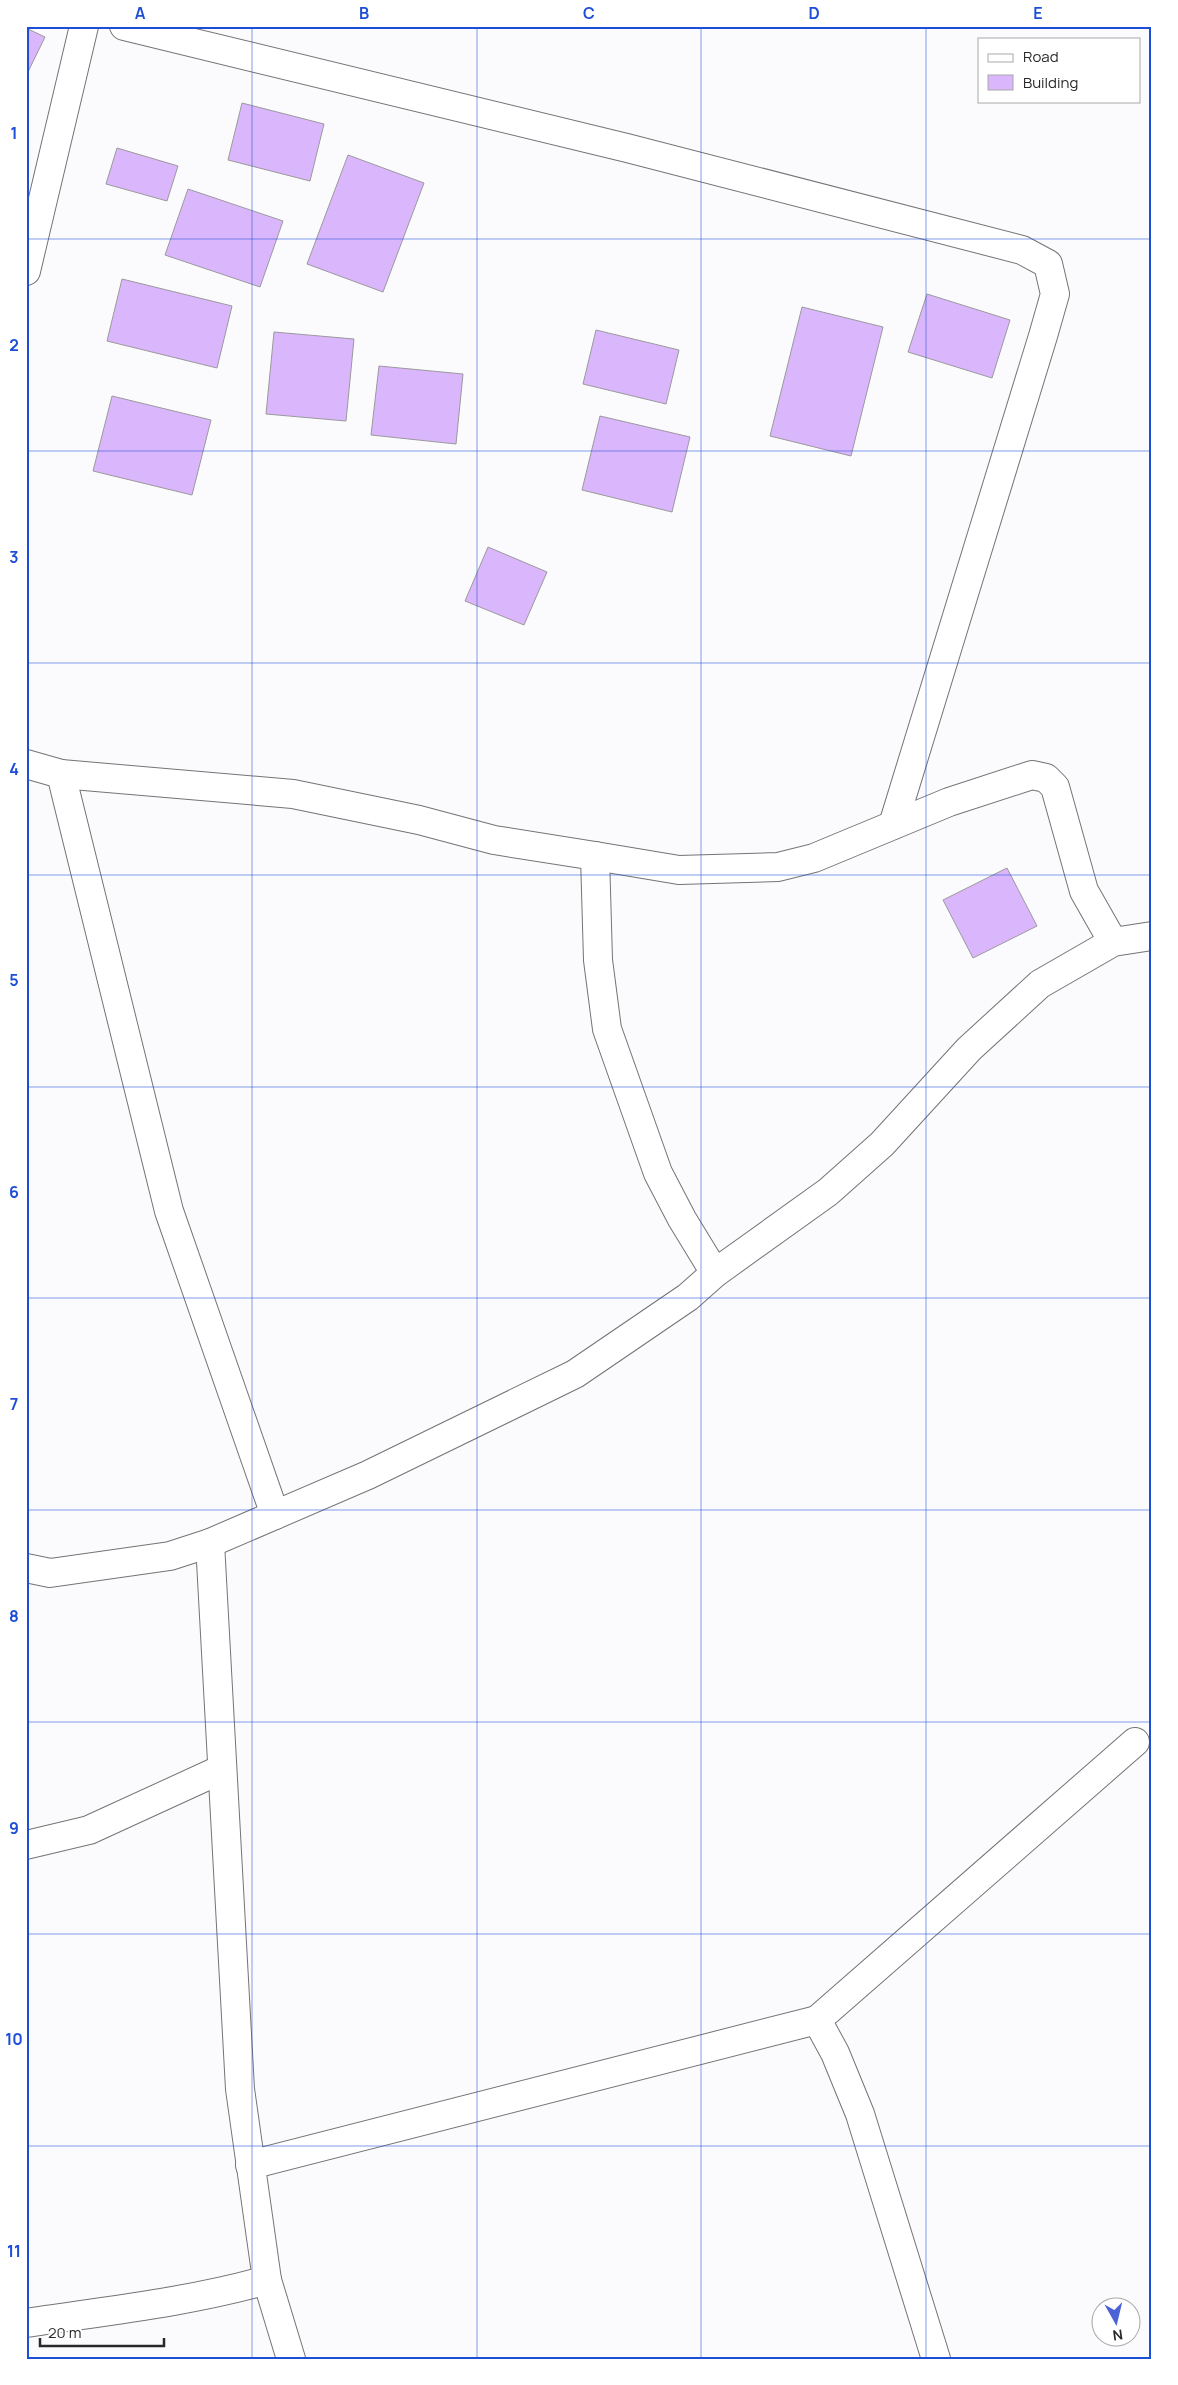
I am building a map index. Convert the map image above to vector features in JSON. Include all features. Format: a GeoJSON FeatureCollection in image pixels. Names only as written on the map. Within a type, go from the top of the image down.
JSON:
{"type":"FeatureCollection","features":[{"type":"Feature","properties":{"kind":"street"},"geometry":{"type":"LineString","coordinates":[[26,271],[84,26]]}},
{"type":"Feature","properties":{"kind":"street"},"geometry":{"type":"LineString","coordinates":[[124,26],[627,148],[993,242],[1022,250],[1048,264],[1055,294],[893,825]]}},
{"type":"Feature","properties":{"kind":"street"},"geometry":{"type":"LineString","coordinates":[[26,764],[61,774],[293,794],[419,820],[494,840],[679,870],[778,867],[814,858],[857,842],[949,802],[1032,776],[1046,778],[1055,787],[1084,892],[1113,942]]}},
{"type":"Feature","properties":{"kind":"street"},"geometry":{"type":"LineString","coordinates":[[61,774],[168,1211],[274,1515]]}},
{"type":"Feature","properties":{"kind":"street"},"geometry":{"type":"LineString","coordinates":[[595,856],[598,960],[608,1029],[658,1173],[682,1219],[715,1273]]}},
{"type":"Feature","properties":{"kind":"street"},"geometry":{"type":"LineString","coordinates":[[26,1568],[50,1573],[170,1556],[210,1543],[368,1474],[575,1374],[688,1297],[715,1273],[828,1192],[882,1144],[969,1049],[1040,984],[1113,942],[1152,936]]}},
{"type":"Feature","properties":{"kind":"street"},"geometry":{"type":"LineString","coordinates":[[210,1543],[240,2089],[267,2280],[291,2359]]}},
{"type":"Feature","properties":{"kind":"street"},"geometry":{"type":"LineString","coordinates":[[250,2165],[817,2020],[1135,1742]]}},
{"type":"Feature","properties":{"kind":"street"},"geometry":{"type":"LineString","coordinates":[[26,1845],[88,1830],[222,1769]]}},
{"type":"Feature","properties":{"kind":"street"},"geometry":{"type":"LineString","coordinates":[[817,2020],[835,2053],[860,2114],[936,2359]]}},
{"type":"Feature","properties":{"kind":"street"},"geometry":{"type":"LineString","coordinates":[[26,2323],[244,2287],[267,2280]]}},
{"type":"Feature","properties":{"kind":"building"},"geometry":{"type":"Polygon","coordinates":[[[26,28],[45,37],[26,76],[26,28]]]}},
{"type":"Feature","properties":{"kind":"building"},"geometry":{"type":"Polygon","coordinates":[[[242,103],[324,124],[310,181],[228,160],[242,103]]]}},
{"type":"Feature","properties":{"kind":"building"},"geometry":{"type":"Polygon","coordinates":[[[117,148],[178,166],[167,201],[106,184],[117,148]]]}},
{"type":"Feature","properties":{"kind":"building"},"geometry":{"type":"Polygon","coordinates":[[[348,155],[424,183],[383,292],[307,264],[348,155]]]}},
{"type":"Feature","properties":{"kind":"building"},"geometry":{"type":"Polygon","coordinates":[[[188,189],[283,221],[260,287],[165,255],[188,189]]]}},
{"type":"Feature","properties":{"kind":"building"},"geometry":{"type":"Polygon","coordinates":[[[122,279],[232,306],[217,368],[107,341],[122,279]]]}},
{"type":"Feature","properties":{"kind":"building"},"geometry":{"type":"Polygon","coordinates":[[[927,294],[1010,320],[992,378],[908,352],[927,294]]]}},
{"type":"Feature","properties":{"kind":"building"},"geometry":{"type":"Polygon","coordinates":[[[802,307],[883,327],[851,456],[770,436],[802,307]]]}},
{"type":"Feature","properties":{"kind":"building"},"geometry":{"type":"Polygon","coordinates":[[[596,330],[679,350],[666,404],[583,384],[596,330]]]}},
{"type":"Feature","properties":{"kind":"building"},"geometry":{"type":"Polygon","coordinates":[[[274,332],[354,339],[346,421],[266,414],[274,332]]]}},
{"type":"Feature","properties":{"kind":"building"},"geometry":{"type":"Polygon","coordinates":[[[379,366],[463,374],[456,444],[371,435],[379,366]]]}},
{"type":"Feature","properties":{"kind":"building"},"geometry":{"type":"Polygon","coordinates":[[[112,396],[211,420],[192,495],[93,471],[112,396]]]}},
{"type":"Feature","properties":{"kind":"building"},"geometry":{"type":"Polygon","coordinates":[[[600,416],[690,437],[672,512],[582,490],[600,416]]]}},
{"type":"Feature","properties":{"kind":"building"},"geometry":{"type":"Polygon","coordinates":[[[488,547],[547,572],[524,625],[465,601],[488,547]]]}},
{"type":"Feature","properties":{"kind":"building"},"geometry":{"type":"Polygon","coordinates":[[[1007,868],[1037,926],[973,958],[943,900],[1007,868]]]}}]}
